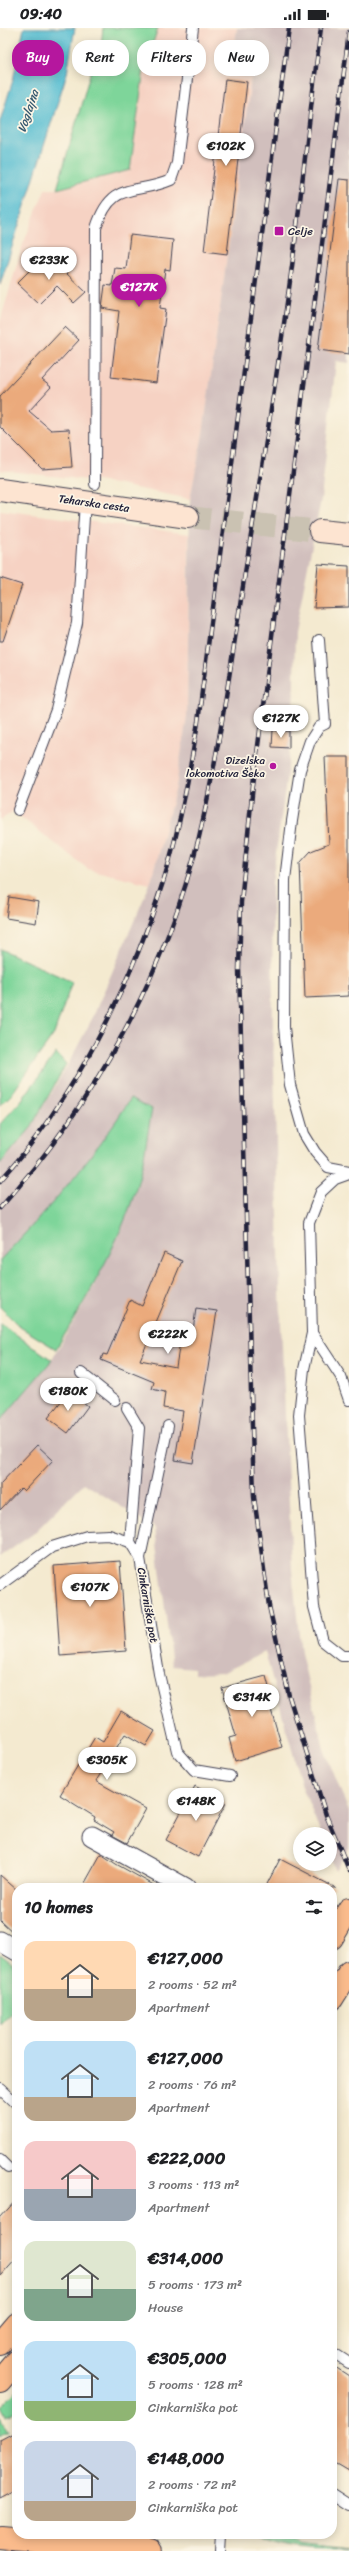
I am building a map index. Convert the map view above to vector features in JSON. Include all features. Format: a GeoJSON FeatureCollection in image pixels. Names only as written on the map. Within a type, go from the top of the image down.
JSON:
{"type":"FeatureCollection","features":[{"type":"Feature","properties":{"kind":"main road"},"geometry":{"type":"LineString","coordinates":[[337,1929],[349,1909]]}},
{"type":"Feature","properties":{"kind":"main road"},"geometry":{"type":"LineString","coordinates":[[337,1991],[349,1972]]}},
{"type":"Feature","properties":{"kind":"main road"},"geometry":{"type":"LineString","coordinates":[[0,2344],[12,2330]]}},
{"type":"Feature","properties":{"kind":"main road"},"geometry":{"type":"LineString","coordinates":[[0,2381],[12,2367]]}},
{"type":"Feature","properties":{"kind":"main road"},"geometry":{"type":"LineString","coordinates":[[2,2537],[12,2538]]}},
{"type":"Feature","properties":{"kind":"main road"},"geometry":{"type":"LineString","coordinates":[[23,2539],[150,2551]]}},
{"type":"Feature","properties":{"kind":"street","name":"Teharska cesta"},"geometry":{"type":"LineString","coordinates":[[0,490],[90,493],[188,517]]}},
{"type":"Feature","properties":{"kind":"street"},"geometry":{"type":"LineString","coordinates":[[320,531],[349,534]]}},
{"type":"Feature","properties":{"kind":"street"},"geometry":{"type":"LineString","coordinates":[[92,1836],[177,1883]]}},
{"type":"Feature","properties":{"kind":"street"},"geometry":{"type":"LineString","coordinates":[[0,1941],[12,1948]]}},
{"type":"Feature","properties":{"kind":"lane"},"geometry":{"type":"LineString","coordinates":[[18,810],[56,710],[77,623],[90,493],[96,228],[102,211],[118,192],[157,186],[171,180],[178,163],[193,28]]}},
{"type":"Feature","properties":{"kind":"lane"},"geometry":{"type":"LineString","coordinates":[[319,640],[325,724],[319,727],[310,741],[300,770],[292,821],[285,880],[284,1027],[290,1085],[304,1134],[315,1152],[328,1167],[349,1173]]}},
{"type":"Feature","properties":{"kind":"lane"},"geometry":{"type":"LineString","coordinates":[[349,1173],[335,1179],[321,1192],[309,1223],[312,1333],[304,1369],[299,1415],[314,1606],[323,1641],[342,1656],[349,1656]]}},
{"type":"Feature","properties":{"kind":"lane"},"geometry":{"type":"LineString","coordinates":[[312,1333],[341,1377],[349,1400]]}},
{"type":"Feature","properties":{"kind":"lane"},"geometry":{"type":"LineString","coordinates":[[81,1373],[115,1400]]}},
{"type":"Feature","properties":{"kind":"lane"},"geometry":{"type":"LineString","coordinates":[[0,1585],[52,1547],[87,1536],[109,1535],[130,1542],[139,1428],[127,1408]]}},
{"type":"Feature","properties":{"kind":"lane"},"geometry":{"type":"LineString","coordinates":[[140,1558],[168,1426]]}},
{"type":"Feature","properties":{"kind":"lane","name":"Cinkarniška pot"},"geometry":{"type":"LineString","coordinates":[[130,1542],[140,1558],[159,1674],[177,1751],[194,1770],[230,1776]]}},
{"type":"Feature","properties":{"kind":"lane"},"geometry":{"type":"LineString","coordinates":[[0,2088],[12,2099]]}},
{"type":"Feature","properties":{"kind":"lane"},"geometry":{"type":"LineString","coordinates":[[0,2160],[8,2168]]}},
{"type":"Feature","properties":{"kind":"lane"},"geometry":{"type":"LineString","coordinates":[[337,2355],[349,2363]]}},
{"type":"Feature","properties":{"kind":"lane"},"geometry":{"type":"LineString","coordinates":[[337,2497],[349,2505]]}},
{"type":"Feature","properties":{"kind":"lane"},"geometry":{"type":"LineString","coordinates":[[220,2551],[221,2539]]}},
{"type":"Feature","properties":{"kind":"shaded area"},"geometry":{"type":"Polygon","coordinates":[[[158,28],[237,28],[235,40],[214,40],[214,76],[241,76],[251,78],[203,434],[190,499],[105,482],[0,470],[0,322],[22,247],[45,189],[57,189],[130,169],[143,76],[206,76],[206,40],[154,40],[158,28]]]}},
{"type":"Feature","properties":{"kind":"shaded area"},"geometry":{"type":"Polygon","coordinates":[[[237,28],[349,28],[349,363],[336,361],[321,499],[295,632],[293,731],[272,882],[273,1035],[281,1324],[292,1570],[301,1653],[324,1749],[349,1812],[349,1848],[337,1869],[337,1827],[318,1827],[302,1786],[265,1652],[222,1673],[194,1674],[194,1668],[172,1666],[155,1528],[84,1483],[33,1534],[0,1557],[0,1421],[52,1360],[96,1282],[123,1221],[131,1098],[88,1162],[46,1212],[0,1260],[0,1164],[30,1129],[70,1061],[92,1019],[150,884],[176,787],[187,716],[190,499],[203,434],[251,78],[241,76],[269,76],[269,40],[235,40],[237,28]]]}},
{"type":"Feature","properties":{"kind":"shaded area"},"geometry":{"type":"Polygon","coordinates":[[[0,510],[189,534],[187,717],[176,787],[150,884],[88,869],[13,811],[0,821],[0,510]]]}},
{"type":"Feature","properties":{"kind":"green space"},"geometry":{"type":"Polygon","coordinates":[[[103,28],[158,28],[154,40],[137,40],[137,76],[143,76],[130,170],[57,189],[89,76],[129,76],[129,40],[102,40],[103,28]]]}},
{"type":"Feature","properties":{"kind":"green space"},"geometry":{"type":"Polygon","coordinates":[[[0,949],[72,982],[54,1034],[11,1095],[0,1106],[0,949]]]}},
{"type":"Feature","properties":{"kind":"green space"},"geometry":{"type":"Polygon","coordinates":[[[56,1053],[66,1064],[30,1129],[0,1164],[0,1124],[21,1101],[56,1053]]]}},
{"type":"Feature","properties":{"kind":"green space"},"geometry":{"type":"Polygon","coordinates":[[[131,1098],[152,1109],[143,1162],[134,1194],[126,1217],[105,1262],[56,1349],[20,1327],[0,1307],[0,1260],[36,1222],[70,1182],[131,1098]]]}},
{"type":"Feature","properties":{"kind":"green space"},"geometry":{"type":"Polygon","coordinates":[[[0,1323],[52,1360],[0,1421],[0,1323]]]}},
{"type":"Feature","properties":{"kind":"green space"},"geometry":{"type":"Polygon","coordinates":[[[0,1954],[12,1963],[12,2011],[0,2024],[0,1954]]]}},
{"type":"Feature","properties":{"kind":"green space"},"geometry":{"type":"Polygon","coordinates":[[[12,2396],[12,2412],[7,2415],[2,2406],[12,2396]]]}},
{"type":"Feature","properties":{"kind":"green space"},"geometry":{"type":"Polygon","coordinates":[[[0,2415],[9,2431],[0,2436],[0,2415]]]}},
{"type":"Feature","properties":{"kind":"green space"},"geometry":{"type":"Polygon","coordinates":[[[262,2539],[290,2539],[299,2545],[349,2551],[300,2549],[273,2544],[262,2539]]]}},
{"type":"Feature","properties":{"kind":"water","name":"Voglajna"},"geometry":{"type":"Polygon","coordinates":[[[24,28],[75,28],[67,73],[0,285],[0,121],[14,76],[64,76],[64,40],[21,40],[24,28]]]}},
{"type":"Feature","properties":{"kind":"building"},"geometry":{"type":"Polygon","coordinates":[[[225,79],[247,82],[227,254],[204,251],[225,79]]]}},
{"type":"Feature","properties":{"kind":"building"},"geometry":{"type":"Polygon","coordinates":[[[339,179],[349,180],[349,354],[318,350],[339,179]]]}},
{"type":"Feature","properties":{"kind":"building"},"geometry":{"type":"Polygon","coordinates":[[[130,235],[173,240],[170,270],[165,269],[160,308],[166,309],[156,383],[111,377],[119,311],[102,308],[105,285],[112,286],[115,268],[126,269],[130,235]]]}},
{"type":"Feature","properties":{"kind":"building"},"geometry":{"type":"Polygon","coordinates":[[[46,254],[86,292],[74,303],[57,286],[39,304],[17,283],[46,254]]]}},
{"type":"Feature","properties":{"kind":"building"},"geometry":{"type":"Polygon","coordinates":[[[65,327],[79,340],[42,380],[51,387],[29,411],[51,430],[69,429],[72,467],[42,469],[0,427],[0,396],[65,327]]]}},
{"type":"Feature","properties":{"kind":"building"},"geometry":{"type":"Polygon","coordinates":[[[318,564],[349,566],[349,607],[314,608],[318,564]]]}},
{"type":"Feature","properties":{"kind":"building"},"geometry":{"type":"Polygon","coordinates":[[[0,578],[22,585],[3,641],[0,641],[0,578]]]}},
{"type":"Feature","properties":{"kind":"building"},"geometry":{"type":"Polygon","coordinates":[[[273,730],[289,731],[289,748],[272,747],[273,730]]]}},
{"type":"Feature","properties":{"kind":"building"},"geometry":{"type":"Polygon","coordinates":[[[325,757],[349,757],[349,996],[305,998],[300,863],[311,851],[329,844],[325,757]]]}},
{"type":"Feature","properties":{"kind":"building"},"geometry":{"type":"Polygon","coordinates":[[[9,897],[39,902],[36,923],[6,918],[9,897]]]}},
{"type":"Feature","properties":{"kind":"building"},"geometry":{"type":"Polygon","coordinates":[[[164,1253],[182,1261],[140,1360],[176,1367],[182,1329],[193,1331],[196,1308],[217,1311],[193,1463],[175,1460],[183,1411],[163,1408],[165,1392],[152,1389],[154,1382],[101,1360],[103,1354],[107,1355],[130,1300],[142,1306],[164,1253]]]}},
{"type":"Feature","properties":{"kind":"building"},"geometry":{"type":"Polygon","coordinates":[[[69,1391],[88,1406],[68,1433],[48,1418],[69,1391]]]}},
{"type":"Feature","properties":{"kind":"building"},"geometry":{"type":"Polygon","coordinates":[[[37,1445],[53,1460],[24,1491],[21,1488],[0,1510],[0,1484],[37,1445]]]}},
{"type":"Feature","properties":{"kind":"building"},"geometry":{"type":"Polygon","coordinates":[[[120,1561],[126,1651],[60,1656],[54,1566],[120,1561]]]}},
{"type":"Feature","properties":{"kind":"building"},"geometry":{"type":"Polygon","coordinates":[[[266,1676],[273,1702],[269,1703],[282,1747],[235,1761],[229,1738],[236,1736],[222,1688],[266,1676]]]}},
{"type":"Feature","properties":{"kind":"building"},"geometry":{"type":"Polygon","coordinates":[[[121,1711],[155,1731],[146,1746],[125,1734],[96,1781],[146,1809],[127,1843],[112,1835],[114,1832],[94,1820],[95,1817],[60,1795],[95,1737],[103,1742],[121,1711]]]}},
{"type":"Feature","properties":{"kind":"building"},"geometry":{"type":"Polygon","coordinates":[[[195,1786],[226,1803],[198,1857],[166,1840],[195,1786]]]}},
{"type":"Feature","properties":{"kind":"building"},"geometry":{"type":"Polygon","coordinates":[[[101,1854],[150,1883],[85,1883],[101,1854]]]}},
{"type":"Feature","properties":{"kind":"building"},"geometry":{"type":"Polygon","coordinates":[[[280,1859],[293,1866],[293,1871],[303,1871],[326,1883],[268,1883],[280,1859]]]}},
{"type":"Feature","properties":{"kind":"building"},"geometry":{"type":"Polygon","coordinates":[[[0,1875],[12,1886],[12,1931],[0,1920],[0,1875]]]}},
{"type":"Feature","properties":{"kind":"building"},"geometry":{"type":"Polygon","coordinates":[[[12,2205],[12,2263],[0,2276],[0,2218],[12,2205]]]}},
{"type":"Feature","properties":{"kind":"building"},"geometry":{"type":"Polygon","coordinates":[[[337,2368],[349,2376],[349,2472],[337,2465],[337,2368]]]}},
{"type":"Feature","properties":{"kind":"building"},"geometry":{"type":"Polygon","coordinates":[[[12,2434],[12,2493],[0,2499],[0,2440],[12,2434]]]}},
{"type":"Feature","properties":{"kind":"tunnel"},"geometry":{"type":"LineString","coordinates":[[188,517],[320,531]]}},
{"type":"Feature","properties":{"kind":"railway"},"geometry":{"type":"LineString","coordinates":[[0,1181],[27,1149],[53,1114],[98,1039],[135,960],[151,919],[175,840],[188,782],[198,722],[289,28]]}},
{"type":"Feature","properties":{"kind":"railway"},"geometry":{"type":"LineString","coordinates":[[0,1208],[34,1168],[66,1125],[96,1081],[122,1034],[146,987],[167,938],[185,888],[199,837],[214,767],[226,696],[278,365],[294,251],[321,28]]}},
{"type":"Feature","properties":{"kind":"railway"},"geometry":{"type":"LineString","coordinates":[[349,32],[253,785],[241,902],[239,969],[254,1497],[269,1606],[289,1696],[326,1815],[349,1870]]}},
{"type":"Feature","properties":{"kind":"place","name":"Celje"},"geometry":{"type":"Point","coordinates":[279,231]}},
{"type":"Feature","properties":{"kind":"place","name":"Dizelska lokomotiva Šeka"},"geometry":{"type":"Point","coordinates":[273,766]}}]}
